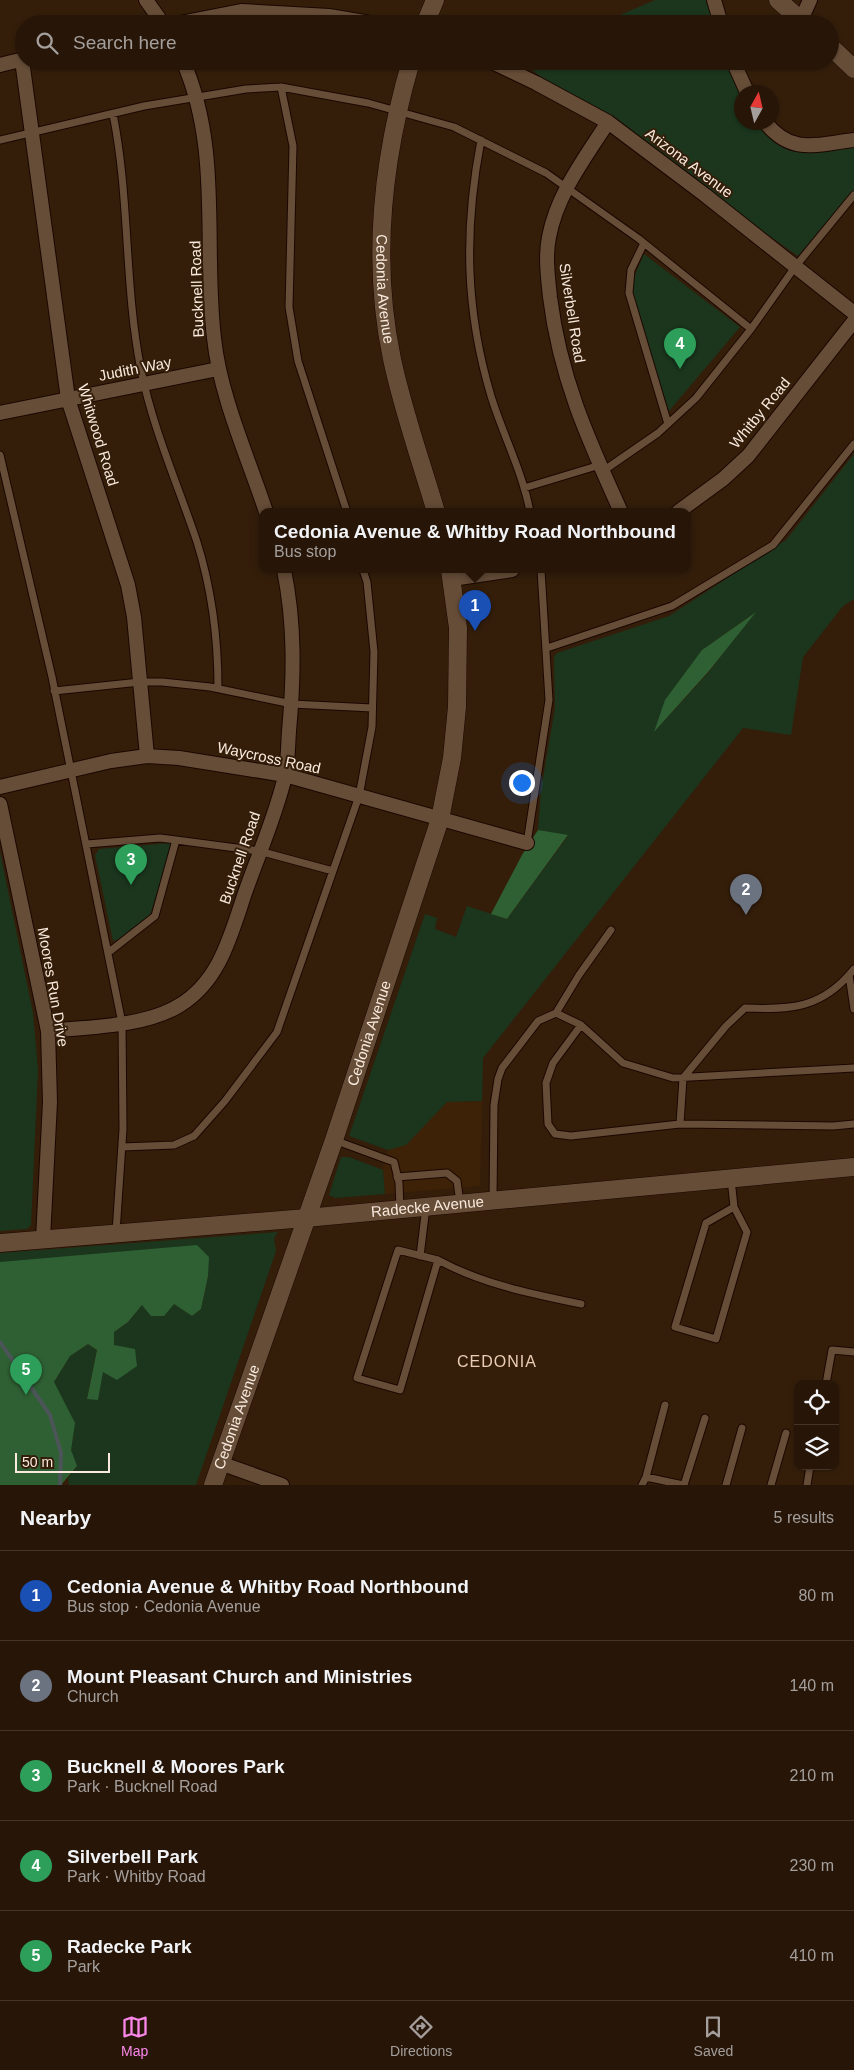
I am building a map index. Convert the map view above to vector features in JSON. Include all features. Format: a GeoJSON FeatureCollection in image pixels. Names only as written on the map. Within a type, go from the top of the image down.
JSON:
{"type":"FeatureCollection","features":[{"type":"Feature","properties":{"kind":"street"},"geometry":{"type":"LineString","coordinates":[[146,0],[157,15]]}},
{"type":"Feature","properties":{"kind":"street"},"geometry":{"type":"LineString","coordinates":[[429,15],[435,0]]}},
{"type":"Feature","properties":{"kind":"street"},"geometry":{"type":"LineString","coordinates":[[714,0],[718,15]]}},
{"type":"Feature","properties":{"kind":"street"},"geometry":{"type":"LineString","coordinates":[[778,0],[795,15]]}},
{"type":"Feature","properties":{"kind":"street"},"geometry":{"type":"LineString","coordinates":[[805,15],[810,0]]}},
{"type":"Feature","properties":{"kind":"street"},"geometry":{"type":"LineString","coordinates":[[221,15],[242,11],[312,15]]}},
{"type":"Feature","properties":{"kind":"street"},"geometry":{"type":"LineString","coordinates":[[839,54],[854,68]]}},
{"type":"Feature","properties":{"kind":"street"},"geometry":{"type":"LineString","coordinates":[[0,65],[15,61]]}},
{"type":"Feature","properties":{"kind":"street","name":"Whitwood Road"},"geometry":{"type":"LineString","coordinates":[[24,70],[68,399],[128,585],[147,756]]}},
{"type":"Feature","properties":{"kind":"street","name":"Bucknell Road"},"geometry":{"type":"LineString","coordinates":[[186,70],[197,97],[209,172],[211,315],[218,369],[265,508]]}},
{"type":"Feature","properties":{"kind":"street","name":"Cedonia Avenue"},"geometry":{"type":"LineString","coordinates":[[409,70],[398,111],[387,169],[382,215],[381,252],[386,323],[400,392],[435,508]]}},
{"type":"Feature","properties":{"kind":"street","name":"Arizona Avenue"},"geometry":{"type":"LineString","coordinates":[[509,70],[608,122],[705,195],[854,313]]}},
{"type":"Feature","properties":{"kind":"street"},"geometry":{"type":"LineString","coordinates":[[737,70],[744,85]]}},
{"type":"Feature","properties":{"kind":"street","name":"Silverbell Road"},"geometry":{"type":"LineString","coordinates":[[608,122],[568,187],[555,215],[549,236],[548,277],[556,338],[566,380],[582,426],[619,508]]}},
{"type":"Feature","properties":{"kind":"street"},"geometry":{"type":"LineString","coordinates":[[772,130],[791,145],[827,144],[854,140]]}},
{"type":"Feature","properties":{"kind":"street","name":"Whitby Road"},"geometry":{"type":"LineString","coordinates":[[683,508],[723,479],[748,456],[854,321]]}},
{"type":"Feature","properties":{"kind":"street","name":"Judith Way"},"geometry":{"type":"LineString","coordinates":[[0,413],[218,369]]}},
{"type":"Feature","properties":{"kind":"street","name":"Bucknell Road"},"geometry":{"type":"LineString","coordinates":[[48,1031],[143,1020],[172,1010],[197,993],[209,979],[225,952],[285,775],[292,704],[294,657],[292,618],[284,573]]}},
{"type":"Feature","properties":{"kind":"street"},"geometry":{"type":"LineString","coordinates":[[451,574],[466,573]]}},
{"type":"Feature","properties":{"kind":"street","name":"Cedonia Avenue"},"geometry":{"type":"LineString","coordinates":[[213,1485],[334,1140],[440,819],[452,758],[457,707],[458,628],[451,574]]}},
{"type":"Feature","properties":{"kind":"street","name":"Waycross Road"},"geometry":{"type":"LineString","coordinates":[[0,786],[70,769],[147,756],[211,762],[285,775],[527,843]]}},
{"type":"Feature","properties":{"kind":"street","name":"Moores Run Drive"},"geometry":{"type":"LineString","coordinates":[[0,804],[48,1031],[50,1102],[43,1239]]}},
{"type":"Feature","properties":{"kind":"street","name":"Radecke Avenue"},"geometry":{"type":"LineString","coordinates":[[1,1243],[116,1232],[306,1218],[854,1167]]}},
{"type":"Feature","properties":{"kind":"street"},"geometry":{"type":"LineString","coordinates":[[220,1463],[282,1485]]}},
{"type":"Feature","properties":{"kind":"lane"},"geometry":{"type":"LineString","coordinates":[[0,140],[113,114],[246,89],[281,87],[325,94],[398,111],[454,128],[481,140],[568,187],[644,243],[751,329]]}},
{"type":"Feature","properties":{"kind":"lane"},"geometry":{"type":"LineString","coordinates":[[281,87],[294,146],[289,252],[289,307],[293,336],[298,361],[346,508]]}},
{"type":"Feature","properties":{"kind":"lane"},"geometry":{"type":"LineString","coordinates":[[113,114],[123,172],[133,325],[144,384],[164,450],[197,544],[210,595],[218,644],[218,688]]}},
{"type":"Feature","properties":{"kind":"lane"},"geometry":{"type":"LineString","coordinates":[[481,140],[474,174],[469,235],[472,314],[491,395],[524,488],[529,508]]}},
{"type":"Feature","properties":{"kind":"lane"},"geometry":{"type":"LineString","coordinates":[[524,488],[601,468],[668,424],[702,392],[751,329],[795,267],[854,195]]}},
{"type":"Feature","properties":{"kind":"lane"},"geometry":{"type":"LineString","coordinates":[[644,243],[632,270],[629,293],[668,424]]}},
{"type":"Feature","properties":{"kind":"lane"},"geometry":{"type":"LineString","coordinates":[[547,648],[672,606],[773,545],[854,444]]}},
{"type":"Feature","properties":{"kind":"lane"},"geometry":{"type":"LineString","coordinates":[[0,456],[87,844],[122,1023],[122,1147],[116,1232]]}},
{"type":"Feature","properties":{"kind":"lane"},"geometry":{"type":"LineString","coordinates":[[0,494],[9,493]]}},
{"type":"Feature","properties":{"kind":"lane"},"geometry":{"type":"LineString","coordinates":[[122,1147],[174,1145],[194,1136],[268,1045],[283,1015],[359,796],[372,728],[374,652],[365,573]]}},
{"type":"Feature","properties":{"kind":"lane"},"geometry":{"type":"LineString","coordinates":[[527,843],[548,712],[547,648],[541,573]]}},
{"type":"Feature","properties":{"kind":"lane"},"geometry":{"type":"LineString","coordinates":[[54,691],[140,682],[180,683],[218,688],[292,704],[372,708]]}},
{"type":"Feature","properties":{"kind":"lane"},"geometry":{"type":"LineString","coordinates":[[87,844],[160,838],[259,851],[333,871]]}},
{"type":"Feature","properties":{"kind":"lane"},"geometry":{"type":"LineString","coordinates":[[109,952],[154,916],[176,840]]}},
{"type":"Feature","properties":{"kind":"lane"},"geometry":{"type":"LineString","coordinates":[[493,1200],[494,1105],[498,1079],[502,1068],[538,1021],[556,1013],[579,975],[611,930]]}},
{"type":"Feature","properties":{"kind":"lane"},"geometry":{"type":"LineString","coordinates":[[680,1124],[683,1078],[726,1026],[744,1008],[780,1010],[816,1002],[841,985],[854,969]]}},
{"type":"Feature","properties":{"kind":"lane"},"geometry":{"type":"LineString","coordinates":[[849,975],[854,1009]]}},
{"type":"Feature","properties":{"kind":"lane"},"geometry":{"type":"LineString","coordinates":[[556,1013],[581,1025],[623,1063],[673,1078],[854,1068]]}},
{"type":"Feature","properties":{"kind":"lane"},"geometry":{"type":"LineString","coordinates":[[581,1025],[553,1063],[546,1083],[548,1124],[555,1134],[571,1136],[680,1124],[833,1126],[854,1124]]}},
{"type":"Feature","properties":{"kind":"lane"},"geometry":{"type":"LineString","coordinates":[[334,1140],[394,1162],[400,1208]]}},
{"type":"Feature","properties":{"kind":"lane"},"geometry":{"type":"LineString","coordinates":[[397,1177],[447,1173],[458,1181],[460,1203]]}},
{"type":"Feature","properties":{"kind":"lane"},"geometry":{"type":"LineString","coordinates":[[731,1178],[734,1207],[747,1232],[716,1339],[675,1327],[706,1224],[734,1207]]}},
{"type":"Feature","properties":{"kind":"lane"},"geometry":{"type":"LineString","coordinates":[[420,1256],[426,1206]]}},
{"type":"Feature","properties":{"kind":"lane"},"geometry":{"type":"LineString","coordinates":[[438,1260],[400,1390],[356,1378],[398,1250],[438,1260],[461,1272],[524,1292],[581,1304]]}},
{"type":"Feature","properties":{"kind":"lane"},"geometry":{"type":"LineString","coordinates":[[827,1380],[832,1350],[854,1352]]}},
{"type":"Feature","properties":{"kind":"lane"},"geometry":{"type":"LineString","coordinates":[[642,1485],[646,1477],[665,1405]]}},
{"type":"Feature","properties":{"kind":"lane"},"geometry":{"type":"LineString","coordinates":[[646,1477],[683,1485],[705,1418]]}},
{"type":"Feature","properties":{"kind":"lane"},"geometry":{"type":"LineString","coordinates":[[726,1485],[742,1428]]}},
{"type":"Feature","properties":{"kind":"lane"},"geometry":{"type":"LineString","coordinates":[[771,1485],[786,1433]]}},
{"type":"Feature","properties":{"kind":"lane"},"geometry":{"type":"LineString","coordinates":[[807,1485],[809,1470]]}},
{"type":"Feature","properties":{"kind":"shaded area"},"geometry":{"type":"Polygon","coordinates":[[[482,1101],[480,1186],[385,1194],[383,1170],[388,1150],[406,1144],[447,1102],[482,1101]]]}},
{"type":"Feature","properties":{"kind":"green space"},"geometry":{"type":"Polygon","coordinates":[[[655,0],[707,0],[714,15],[620,15],[655,0]]]}},
{"type":"Feature","properties":{"kind":"green space"},"geometry":{"type":"Polygon","coordinates":[[[738,70],[741,85],[734,85],[734,130],[772,130],[813,151],[854,145],[854,190],[798,256],[533,71],[738,70]]]}},
{"type":"Feature","properties":{"kind":"green space"},"geometry":{"type":"Polygon","coordinates":[[[644,254],[740,327],[669,411],[629,289],[644,254]]]}},
{"type":"Feature","properties":{"kind":"green space"},"geometry":{"type":"Polygon","coordinates":[[[854,454],[854,599],[843,606],[803,657],[791,735],[743,728],[483,1058],[482,1101],[447,1102],[406,1145],[388,1150],[349,1136],[425,914],[437,918],[435,929],[456,937],[467,906],[507,919],[568,836],[538,830],[541,790],[555,708],[554,657],[557,653],[669,616],[786,540],[854,454]],[[754,613],[702,650],[655,731],[709,672],[754,613]]]}},
{"type":"Feature","properties":{"kind":"green space"},"geometry":{"type":"Polygon","coordinates":[[[756,612],[709,671],[654,732],[665,700],[702,650],[756,612]]]}},
{"type":"Feature","properties":{"kind":"green space"},"geometry":{"type":"Polygon","coordinates":[[[538,830],[568,835],[507,919],[491,914],[522,855],[538,830]]]}},
{"type":"Feature","properties":{"kind":"green space"},"geometry":{"type":"Polygon","coordinates":[[[171,843],[172,847],[150,915],[120,939],[113,941],[95,855],[99,849],[171,843]]]}},
{"type":"Feature","properties":{"kind":"green space"},"geometry":{"type":"Polygon","coordinates":[[[0,852],[33,1013],[38,1070],[31,1225],[27,1229],[0,1231],[0,852]]]}},
{"type":"Feature","properties":{"kind":"green space"},"geometry":{"type":"Polygon","coordinates":[[[341,1157],[349,1157],[383,1170],[385,1194],[335,1198],[329,1195],[341,1157]]]}},
{"type":"Feature","properties":{"kind":"green space"},"geometry":{"type":"Polygon","coordinates":[[[278,1232],[274,1238],[276,1251],[196,1485],[69,1485],[68,1478],[77,1466],[0,1485],[0,1253],[278,1232]],[[208,1276],[27,1326],[54,1382],[70,1356],[88,1344],[97,1350],[87,1398],[102,1375],[109,1359],[114,1341],[114,1332],[128,1322],[142,1305],[174,1304],[192,1316],[201,1309],[208,1276]]]}},
{"type":"Feature","properties":{"kind":"green space"},"geometry":{"type":"Polygon","coordinates":[[[197,1245],[209,1257],[208,1276],[201,1309],[192,1316],[174,1304],[164,1316],[151,1316],[142,1305],[128,1322],[114,1332],[114,1345],[135,1349],[137,1366],[117,1380],[103,1372],[98,1400],[87,1399],[97,1350],[88,1344],[70,1356],[54,1382],[75,1423],[71,1450],[77,1466],[61,1485],[0,1485],[0,1262],[197,1245]]]}},
{"type":"Feature","properties":{"kind":"waterway"},"geometry":{"type":"LineString","coordinates":[[0,1342],[50,1415],[61,1453],[60,1485]]}},
{"type":"Feature","properties":{"kind":"place","name":"Silverbell Park"},"geometry":{"type":"Point","coordinates":[680,369]}},
{"type":"Feature","properties":{"kind":"place","name":"Cedonia Avenue & Whitby Road Northbound"},"geometry":{"type":"Point","coordinates":[475,631]}},
{"type":"Feature","properties":{"kind":"place","name":"Bucknell & Moores Park"},"geometry":{"type":"Point","coordinates":[131,885]}},
{"type":"Feature","properties":{"kind":"place","name":"Mount Pleasant Church and Ministries"},"geometry":{"type":"Point","coordinates":[746,915]}},
{"type":"Feature","properties":{"kind":"place","name":"Radecke Park"},"geometry":{"type":"Point","coordinates":[26,1395]}},
{"type":"Feature","properties":{"kind":"district","name":"CEDONIA"},"geometry":{"type":"Point","coordinates":[497,1361]}}]}
